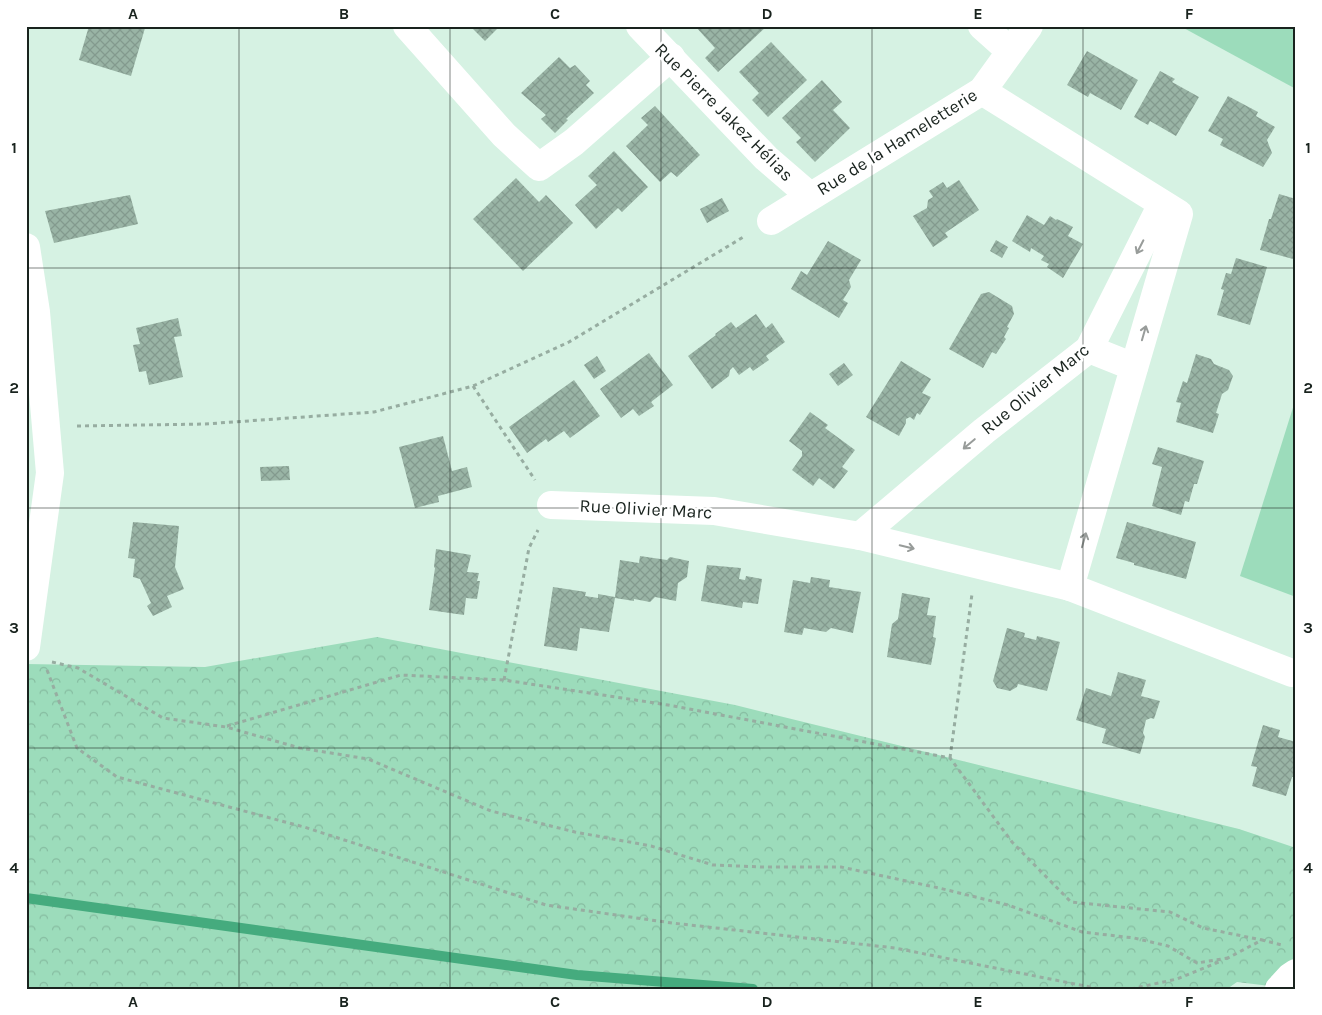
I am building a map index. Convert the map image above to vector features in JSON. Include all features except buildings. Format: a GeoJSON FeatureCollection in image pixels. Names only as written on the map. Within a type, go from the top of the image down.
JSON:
{"type":"FeatureCollection","features":[{"type":"Feature","properties":{"kind":"street"},"geometry":{"type":"LineString","coordinates":[[407,26],[504,135],[539,167],[580,136],[671,57]]}},
{"type":"Feature","properties":{"kind":"street","name":"Rue Pierre Jakez Hélias"},"geometry":{"type":"LineString","coordinates":[[640,26],[766,158],[810,196]]}},
{"type":"Feature","properties":{"kind":"street"},"geometry":{"type":"LineString","coordinates":[[982,26],[1010,51]]}},
{"type":"Feature","properties":{"kind":"street","name":"Rue de la Hameletterie"},"geometry":{"type":"LineString","coordinates":[[771,221],[982,91],[1029,26]]}},
{"type":"Feature","properties":{"kind":"street"},"geometry":{"type":"LineString","coordinates":[[982,91],[1171,209],[1134,367],[1070,587]]}},
{"type":"Feature","properties":{"kind":"street","name":"Rue Olivier Marc"},"geometry":{"type":"LineString","coordinates":[[860,536],[984,431],[1089,349],[1171,209]]}},
{"type":"Feature","properties":{"kind":"street"},"geometry":{"type":"LineString","coordinates":[[26,247],[36,312],[50,473],[34,653]]}},
{"type":"Feature","properties":{"kind":"street"},"geometry":{"type":"LineString","coordinates":[[1089,349],[1134,367]]}},
{"type":"Feature","properties":{"kind":"street","name":"Rue Olivier Marc"},"geometry":{"type":"LineString","coordinates":[[551,504],[714,511],[860,536],[1070,587],[1292,673]]}},
{"type":"Feature","properties":{"kind":"street"},"geometry":{"type":"LineString","coordinates":[[1279,989],[1290,976],[1296,973]]}},
{"type":"Feature","properties":{"kind":"path"},"geometry":{"type":"LineString","coordinates":[[46,427],[205,424],[374,412],[474,386],[569,342],[771,221]]}},
{"type":"Feature","properties":{"kind":"path"},"geometry":{"type":"LineString","coordinates":[[474,386],[551,504],[528,548],[504,680]]}},
{"type":"Feature","properties":{"kind":"path"},"geometry":{"type":"LineString","coordinates":[[950,758],[976,564]]}},
{"type":"Feature","properties":{"kind":"path"},"geometry":{"type":"LineString","coordinates":[[34,653],[78,668],[163,718],[226,727],[300,748],[368,759],[491,811],[575,832],[651,846],[713,866],[762,868],[841,867],[1008,905],[1082,932],[1134,938],[1168,946],[1197,964],[1228,958]]}},
{"type":"Feature","properties":{"kind":"path"},"geometry":{"type":"LineString","coordinates":[[46,668],[77,748],[118,777],[304,827],[546,904],[672,923],[895,948],[1100,989]]}},
{"type":"Feature","properties":{"kind":"path"},"geometry":{"type":"LineString","coordinates":[[226,727],[401,675],[504,680],[668,705],[950,758],[1012,842],[1071,902],[1170,912],[1203,928],[1287,946]]}},
{"type":"Feature","properties":{"kind":"path"},"geometry":{"type":"LineString","coordinates":[[1131,989],[1177,979],[1228,958],[1262,940]]}},
{"type":"Feature","properties":{"kind":"green space"},"geometry":{"type":"Polygon","coordinates":[[[1180,26],[1296,26],[1296,89],[1180,26]]]}},
{"type":"Feature","properties":{"kind":"green space"},"geometry":{"type":"Polygon","coordinates":[[[1296,398],[1296,597],[1240,576],[1296,398]]]}},
{"type":"Feature","properties":{"kind":"green space"},"geometry":{"type":"Polygon","coordinates":[[[377,637],[735,705],[1239,829],[1296,848],[1296,989],[1237,982],[1227,989],[26,989],[26,664],[205,667],[377,637]]]}},
{"type":"Feature","properties":{"kind":"waterway"},"geometry":{"type":"LineString","coordinates":[[26,898],[577,975],[753,989]]}}]}
